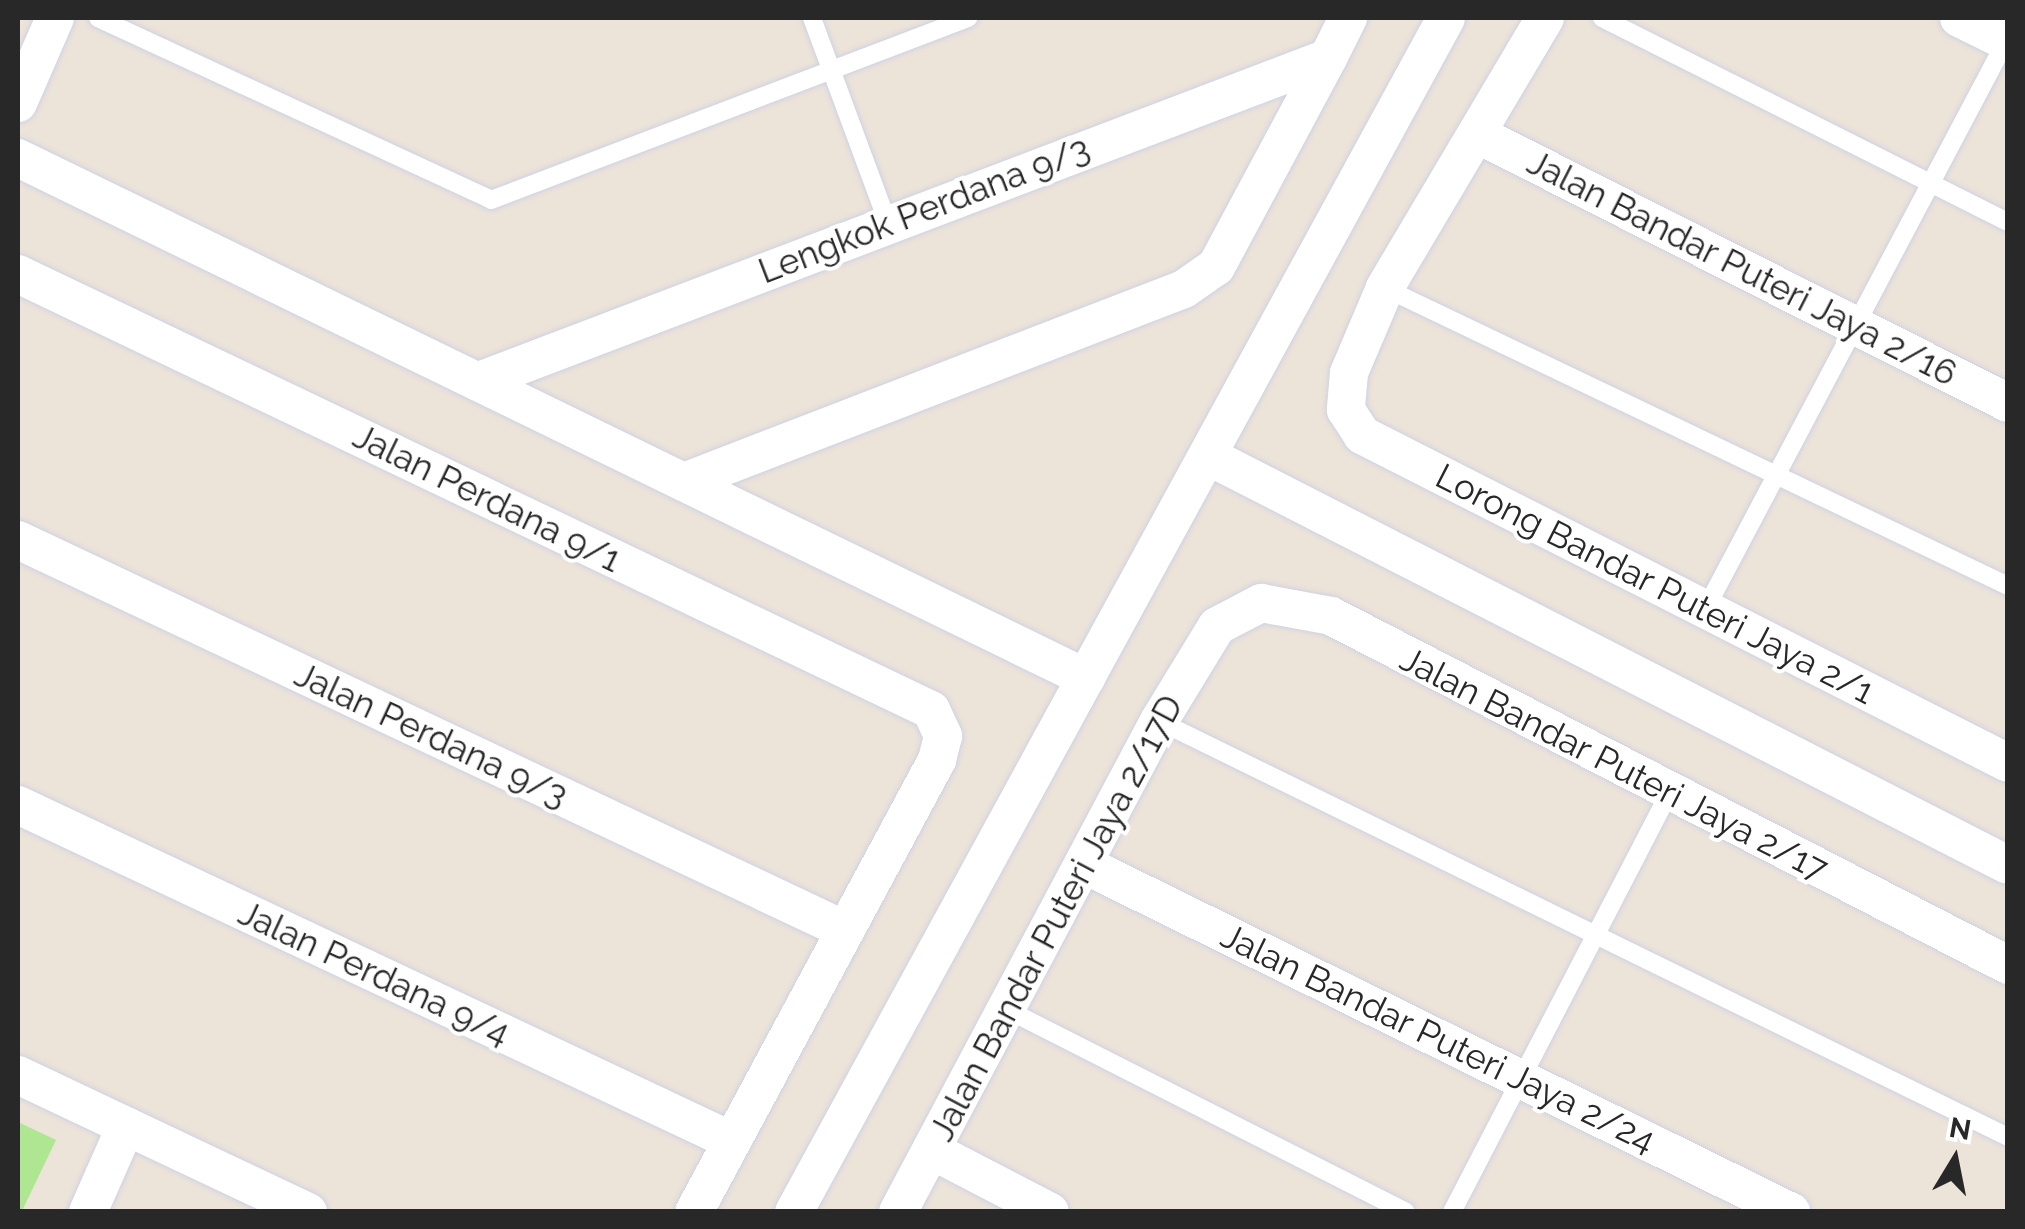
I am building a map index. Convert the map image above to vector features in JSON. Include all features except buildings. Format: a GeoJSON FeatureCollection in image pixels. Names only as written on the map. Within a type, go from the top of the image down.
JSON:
{"type":"FeatureCollection","features":[{"type":"Feature","properties":{"kind":"street"},"geometry":{"type":"LineString","coordinates":[[18,103],[55,18]]}},
{"type":"Feature","properties":{"kind":"street"},"geometry":{"type":"LineString","coordinates":[[684,482],[1184,289],[1216,267],[1348,18]]}},
{"type":"Feature","properties":{"kind":"street"},"geometry":{"type":"LineString","coordinates":[[794,1212],[1446,18]]}},
{"type":"Feature","properties":{"kind":"street"},"geometry":{"type":"LineString","coordinates":[[1385,288],[1545,18]]}},
{"type":"Feature","properties":{"kind":"street"},"geometry":{"type":"LineString","coordinates":[[1959,18],[2007,41]]}},
{"type":"Feature","properties":{"kind":"street","name":"Lengkok Perdana 9/3"},"geometry":{"type":"LineString","coordinates":[[479,381],[1328,58]]}},
{"type":"Feature","properties":{"kind":"street","name":"Jalan Bandar Puteri Jaya 2/16"},"geometry":{"type":"LineString","coordinates":[[1477,134],[2008,402]]}},
{"type":"Feature","properties":{"kind":"street"},"geometry":{"type":"LineString","coordinates":[[18,158],[1086,678]]}},
{"type":"Feature","properties":{"kind":"street","name":"Jalan Perdana 9/1"},"geometry":{"type":"LineString","coordinates":[[18,274],[931,710],[943,736],[845,930]]}},
{"type":"Feature","properties":{"kind":"street","name":"Lorong Bandar Puteri Jaya 2/1"},"geometry":{"type":"LineString","coordinates":[[1385,288],[1349,373],[1346,410],[1362,435],[2008,763]]}},
{"type":"Feature","properties":{"kind":"street"},"geometry":{"type":"LineString","coordinates":[[1208,456],[2008,864]]}},
{"type":"Feature","properties":{"kind":"street","name":"Jalan Perdana 9/3"},"geometry":{"type":"LineString","coordinates":[[18,540],[845,930]]}},
{"type":"Feature","properties":{"kind":"street","name":"Jalan Bandar Puteri Jaya 2/17"},"geometry":{"type":"LineString","coordinates":[[1217,626],[1261,603],[1331,616],[1668,795],[2008,966]]}},
{"type":"Feature","properties":{"kind":"street","name":"Jalan Bandar Puteri Jaya 2/17D"},"geometry":{"type":"LineString","coordinates":[[898,1212],[1159,721],[1217,626]]}},
{"type":"Feature","properties":{"kind":"street","name":"Jalan Perdana 9/4"},"geometry":{"type":"LineString","coordinates":[[18,805],[730,1140]]}},
{"type":"Feature","properties":{"kind":"street","name":"Jalan Bandar Puteri Jaya 2/24"},"geometry":{"type":"LineString","coordinates":[[1085,865],[1790,1212]]}},
{"type":"Feature","properties":{"kind":"street"},"geometry":{"type":"LineString","coordinates":[[694,1212],[845,930]]}},
{"type":"Feature","properties":{"kind":"street"},"geometry":{"type":"LineString","coordinates":[[18,1075],[308,1212]]}},
{"type":"Feature","properties":{"kind":"street"},"geometry":{"type":"LineString","coordinates":[[88,1212],[126,1126]]}},
{"type":"Feature","properties":{"kind":"street"},"geometry":{"type":"LineString","coordinates":[[931,1150],[1050,1212]]}},
{"type":"Feature","properties":{"kind":"lane"},"geometry":{"type":"LineString","coordinates":[[98,18],[491,200],[968,18]]}},
{"type":"Feature","properties":{"kind":"lane"},"geometry":{"type":"LineString","coordinates":[[812,18],[888,223]]}},
{"type":"Feature","properties":{"kind":"lane"},"geometry":{"type":"LineString","coordinates":[[1602,18],[2008,222]]}},
{"type":"Feature","properties":{"kind":"lane"},"geometry":{"type":"LineString","coordinates":[[1706,608],[2007,41]]}},
{"type":"Feature","properties":{"kind":"lane"},"geometry":{"type":"LineString","coordinates":[[1385,288],[2008,586]]}},
{"type":"Feature","properties":{"kind":"lane"},"geometry":{"type":"LineString","coordinates":[[1159,721],[2008,1137]]}},
{"type":"Feature","properties":{"kind":"lane"},"geometry":{"type":"LineString","coordinates":[[1452,1212],[1668,795]]}},
{"type":"Feature","properties":{"kind":"lane"},"geometry":{"type":"LineString","coordinates":[[1008,1010],[1406,1212]]}},
{"type":"Feature","properties":{"kind":"green space"},"geometry":{"type":"Polygon","coordinates":[[[18,1122],[56,1140],[22,1211],[18,1211],[18,1122]]]}}]}
